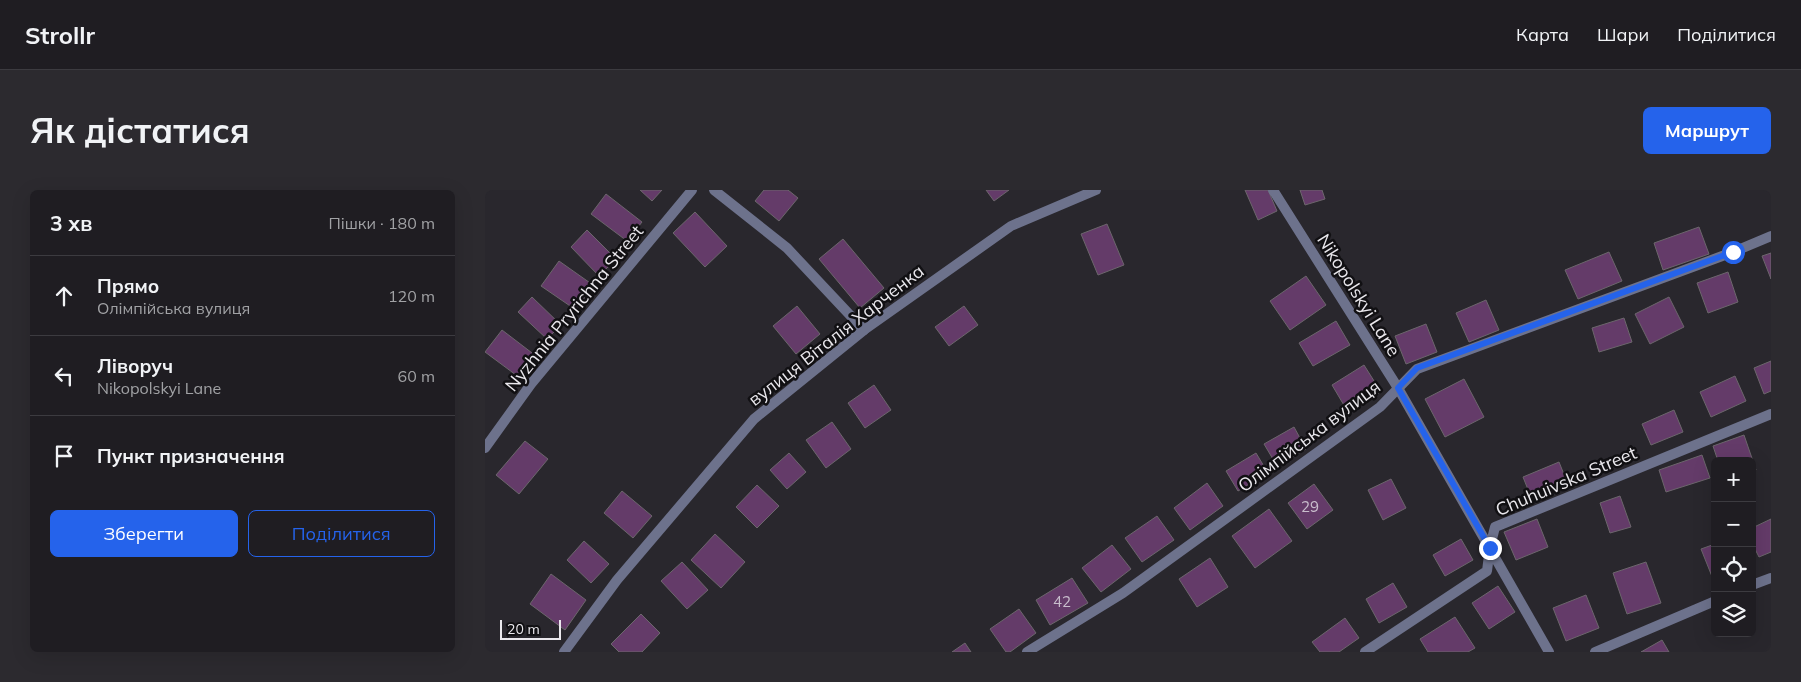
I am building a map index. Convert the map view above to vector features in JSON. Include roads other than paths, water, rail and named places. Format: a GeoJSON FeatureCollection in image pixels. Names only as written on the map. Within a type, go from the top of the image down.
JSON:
{"type":"FeatureCollection","features":[{"type":"Feature","properties":{"kind":"street","name":"Nyzhnia Pryrichna Street"},"geometry":{"type":"LineString","coordinates":[[485,448],[531,384],[692,190]]}},
{"type":"Feature","properties":{"kind":"street"},"geometry":{"type":"LineString","coordinates":[[714,190],[787,248],[864,330]]}},
{"type":"Feature","properties":{"kind":"street","name":"вулиця Віталія Харченка"},"geometry":{"type":"LineString","coordinates":[[564,652],[617,580],[754,419],[864,330],[1011,226],[1097,190]]}},
{"type":"Feature","properties":{"kind":"street","name":"Nikopolskyi Lane"},"geometry":{"type":"LineString","coordinates":[[1273,190],[1398,388],[1549,652]]}},
{"type":"Feature","properties":{"kind":"street","name":"Олімпійська вулиця"},"geometry":{"type":"LineString","coordinates":[[1027,652],[1123,593],[1380,407],[1417,368],[1771,236]]}},
{"type":"Feature","properties":{"kind":"street","name":"Chuhuivska Street"},"geometry":{"type":"LineString","coordinates":[[1365,652],[1487,571],[1495,526],[1771,414]]}},
{"type":"Feature","properties":{"kind":"street"},"geometry":{"type":"LineString","coordinates":[[1756,584],[1771,578]]}},
{"type":"Feature","properties":{"kind":"street"},"geometry":{"type":"LineString","coordinates":[[1595,652],[1711,603]]}}]}
